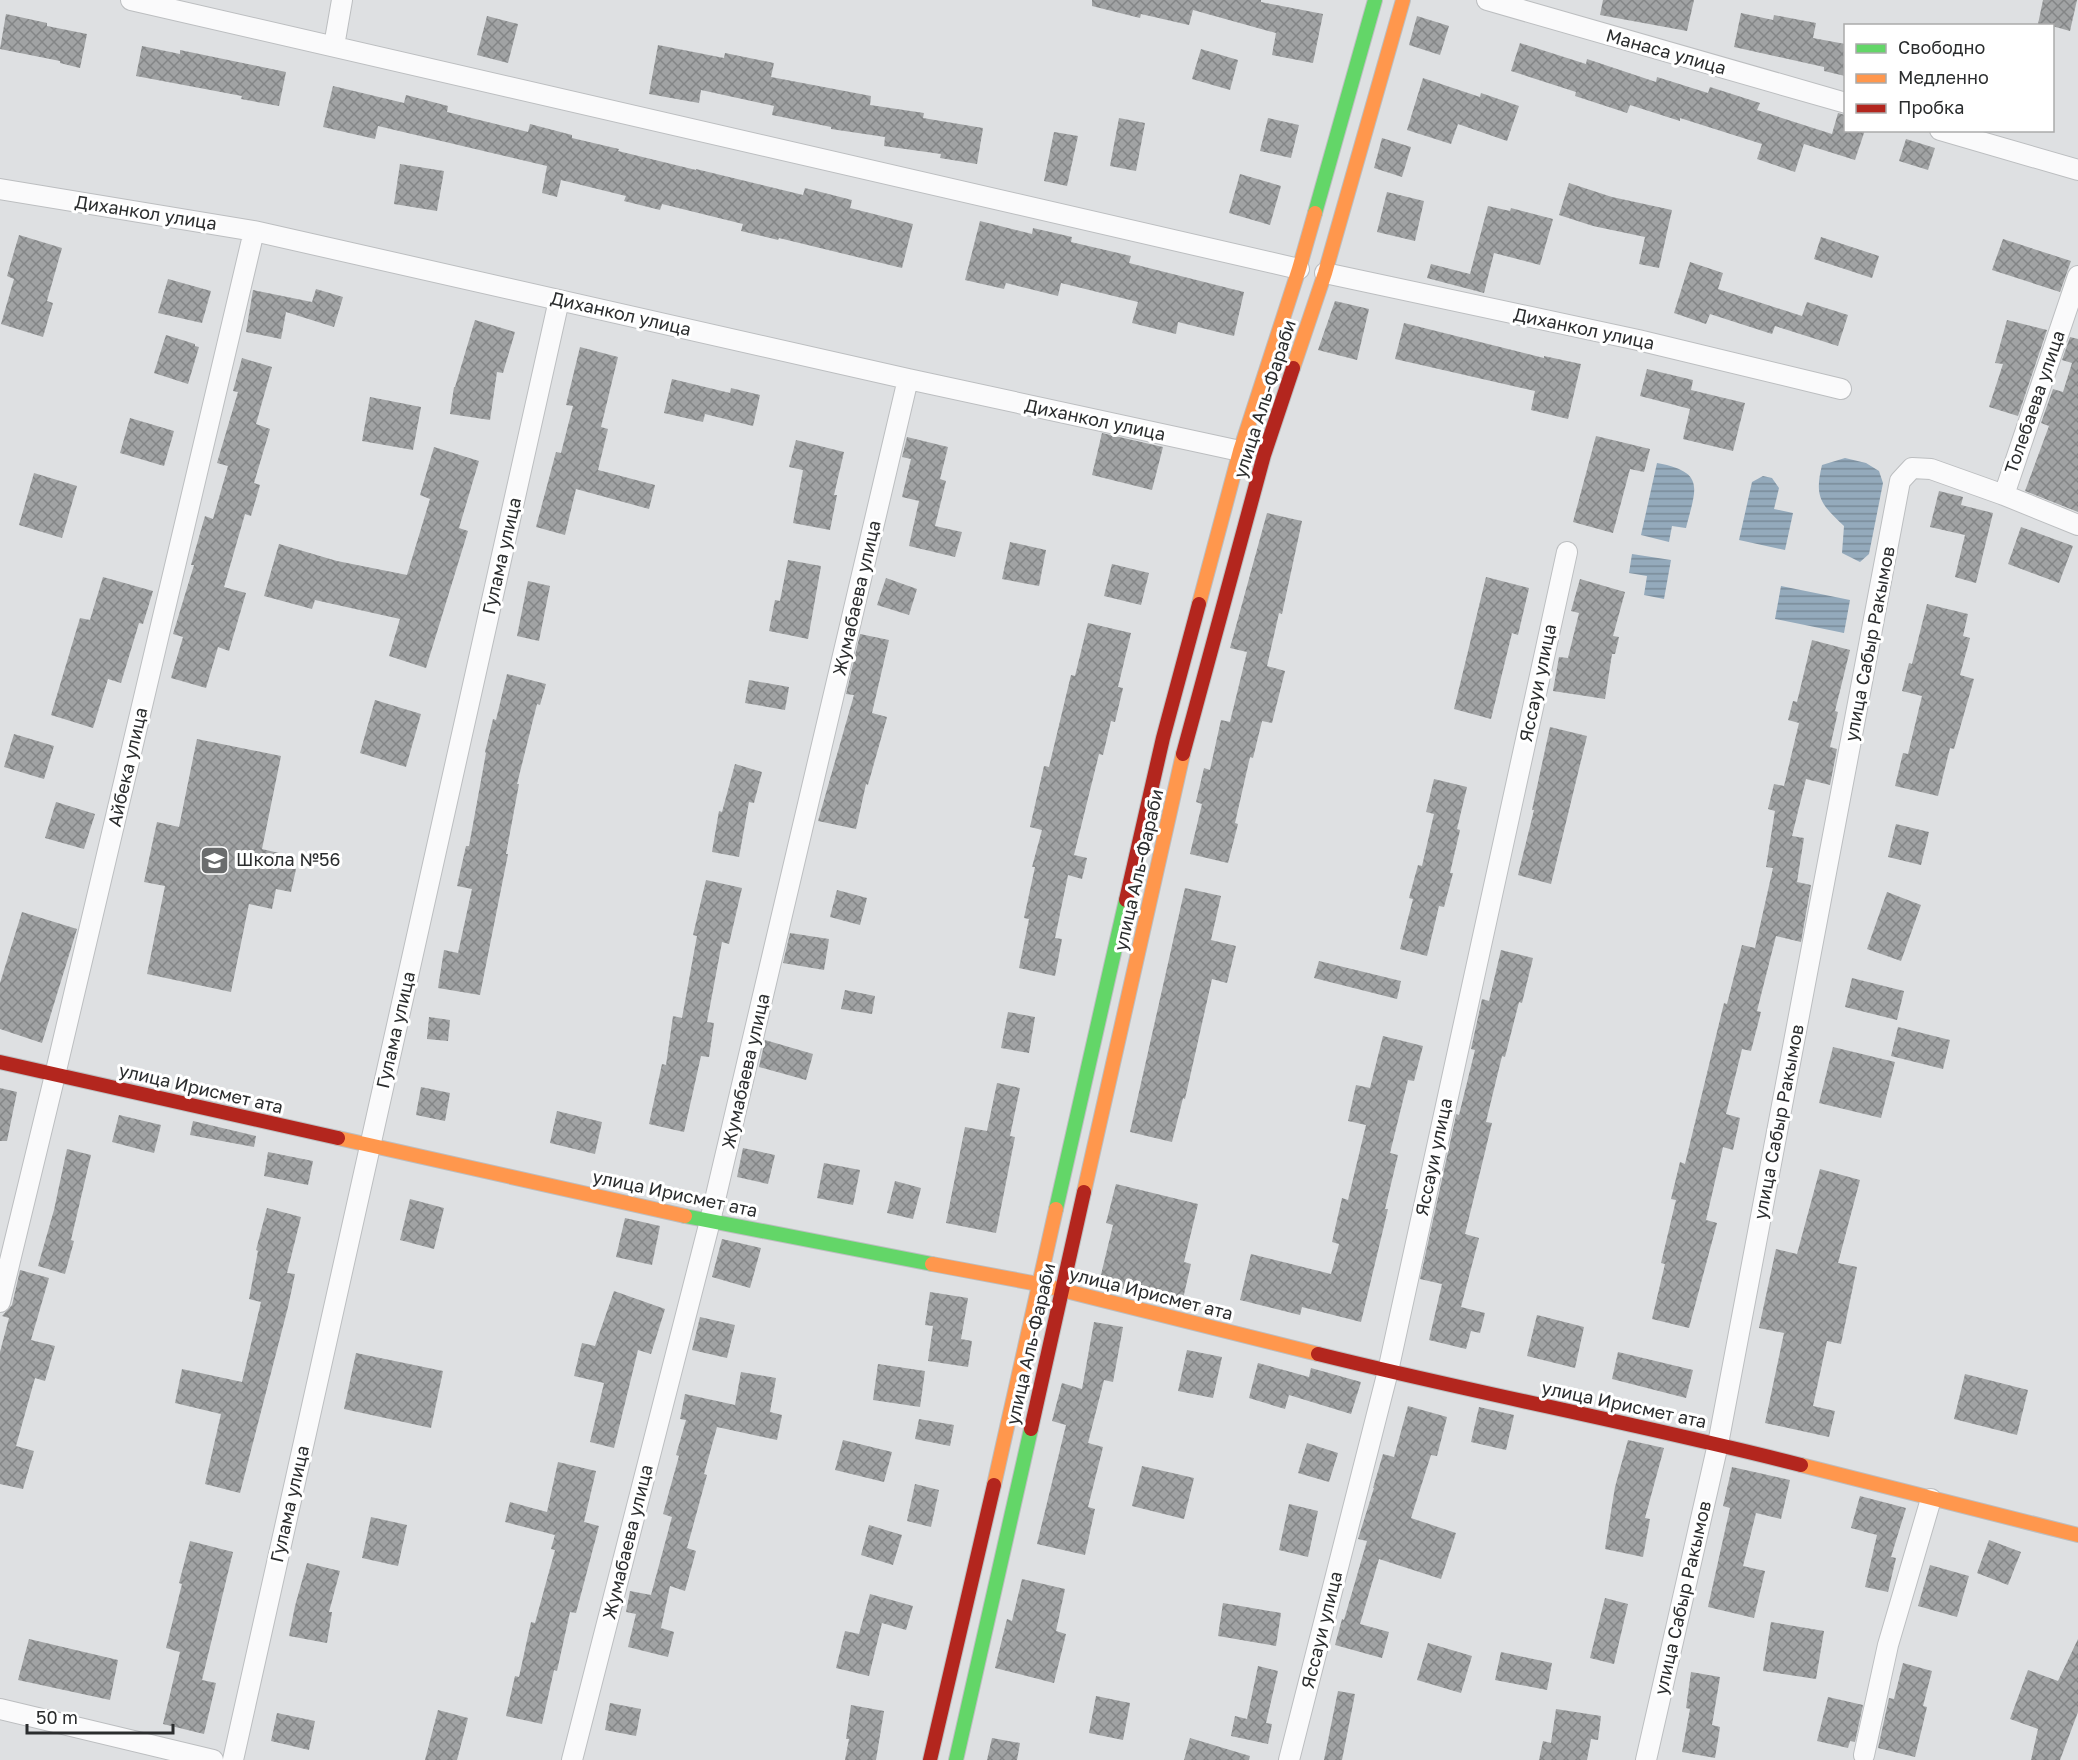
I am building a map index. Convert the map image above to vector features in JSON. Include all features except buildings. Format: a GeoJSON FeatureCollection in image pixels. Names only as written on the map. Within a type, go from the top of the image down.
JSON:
{"type":"FeatureCollection","features":[{"type":"Feature","properties":{"kind":"main road","name":"улица Аль-Фараби"},"geometry":{"type":"LineString","coordinates":[[930,1760],[1163,738],[1239,451],[1299,269],[1376,0]]}},
{"type":"Feature","properties":{"kind":"main road","name":"улица Аль-Фараби"},"geometry":{"type":"LineString","coordinates":[[956,1760],[1186,743],[1264,455],[1326,273],[1402,0]]}},
{"type":"Feature","properties":{"kind":"main road","name":"улица Ирисмет ата"},"geometry":{"type":"LineString","coordinates":[[0,1062],[710,1221],[1038,1284],[1388,1371],[1718,1444],[2078,1535]]}},
{"type":"Feature","properties":{"kind":"street"},"geometry":{"type":"LineString","coordinates":[[131,0],[1299,269]]}},
{"type":"Feature","properties":{"kind":"street"},"geometry":{"type":"LineString","coordinates":[[334,46],[342,0]]}},
{"type":"Feature","properties":{"kind":"street","name":"Манаса улица"},"geometry":{"type":"LineString","coordinates":[[1487,0],[1844,103]]}},
{"type":"Feature","properties":{"kind":"street"},"geometry":{"type":"LineString","coordinates":[[1947,132],[2078,170]]}},
{"type":"Feature","properties":{"kind":"street","name":"Диханкол улица"},"geometry":{"type":"LineString","coordinates":[[0,189],[254,231],[908,379],[1239,451]]}},
{"type":"Feature","properties":{"kind":"street","name":"Айбека улица"},"geometry":{"type":"LineString","coordinates":[[0,1302],[56,1075],[254,231]]}},
{"type":"Feature","properties":{"kind":"street","name":"Диханкол улица"},"geometry":{"type":"LineString","coordinates":[[1326,273],[1638,340],[1840,389]]}},
{"type":"Feature","properties":{"kind":"street","name":"Толебаева улица"},"geometry":{"type":"LineString","coordinates":[[2004,495],[2078,276]]}},
{"type":"Feature","properties":{"kind":"street","name":"Гулама улица"},"geometry":{"type":"LineString","coordinates":[[233,1760],[559,300]]}},
{"type":"Feature","properties":{"kind":"street","name":"Жумабаева улица"},"geometry":{"type":"LineString","coordinates":[[572,1760],[710,1221],[908,379]]}},
{"type":"Feature","properties":{"kind":"street","name":"улица Сабыр Ракымов"},"geometry":{"type":"LineString","coordinates":[[1646,1760],[1718,1444],[1900,481],[1912,468],[1931,468],[2004,495]]}},
{"type":"Feature","properties":{"kind":"street"},"geometry":{"type":"LineString","coordinates":[[2004,495],[2078,525]]}},
{"type":"Feature","properties":{"kind":"street","name":"Яссауи улица"},"geometry":{"type":"LineString","coordinates":[[1289,1760],[1388,1371],[1567,552]]}},
{"type":"Feature","properties":{"kind":"street"},"geometry":{"type":"LineString","coordinates":[[1864,1755],[1888,1646],[1931,1499]]}},
{"type":"Feature","properties":{"kind":"street"},"geometry":{"type":"LineString","coordinates":[[0,1709],[213,1760]]}},
{"type":"Feature","properties":{"kind":"water"},"geometry":{"type":"Polygon","coordinates":[[[1845,458],[1866,463],[1879,471],[1883,483],[1869,554],[1860,562],[1842,553],[1844,526],[1825,506],[1819,493],[1822,465],[1845,458]]]}},
{"type":"Feature","properties":{"kind":"water"},"geometry":{"type":"Polygon","coordinates":[[[1657,463],[1684,471],[1694,484],[1693,502],[1686,528],[1672,526],[1669,542],[1641,535],[1657,463]]]}},
{"type":"Feature","properties":{"kind":"water"},"geometry":{"type":"Polygon","coordinates":[[[1763,476],[1772,478],[1779,488],[1774,509],[1793,513],[1785,550],[1739,540],[1752,482],[1763,476]]]}},
{"type":"Feature","properties":{"kind":"water"},"geometry":{"type":"Polygon","coordinates":[[[1632,554],[1671,560],[1664,599],[1644,595],[1647,576],[1629,573],[1632,554]]]}},
{"type":"Feature","properties":{"kind":"water"},"geometry":{"type":"Polygon","coordinates":[[[1781,586],[1850,600],[1844,633],[1775,619],[1781,586]]]}},
{"type":"Feature","properties":{"kind":"traffic: fast"},"geometry":{"type":"LineString","coordinates":[[1315,213],[1375,0]]}},
{"type":"Feature","properties":{"kind":"traffic: fast"},"geometry":{"type":"LineString","coordinates":[[1056,1209],[1126,900]]}},
{"type":"Feature","properties":{"kind":"traffic: fast"},"geometry":{"type":"LineString","coordinates":[[685,1216],[932,1264]]}},
{"type":"Feature","properties":{"kind":"traffic: fast"},"geometry":{"type":"LineString","coordinates":[[956,1760],[1031,1429]]}},
{"type":"Feature","properties":{"kind":"traffic: slow"},"geometry":{"type":"LineString","coordinates":[[1293,368],[1325,273],[1403,0]]}},
{"type":"Feature","properties":{"kind":"traffic: slow"},"geometry":{"type":"LineString","coordinates":[[1199,604],[1240,451],[1315,213]]}},
{"type":"Feature","properties":{"kind":"traffic: slow"},"geometry":{"type":"LineString","coordinates":[[1084,1192],[1183,754]]}},
{"type":"Feature","properties":{"kind":"traffic: slow"},"geometry":{"type":"LineString","coordinates":[[338,1138],[685,1216]]}},
{"type":"Feature","properties":{"kind":"traffic: slow"},"geometry":{"type":"LineString","coordinates":[[994,1485],[1056,1209]]}},
{"type":"Feature","properties":{"kind":"traffic: slow"},"geometry":{"type":"LineString","coordinates":[[932,1264],[1038,1284],[1318,1354]]}},
{"type":"Feature","properties":{"kind":"traffic: slow"},"geometry":{"type":"LineString","coordinates":[[1801,1465],[2078,1535]]}},
{"type":"Feature","properties":{"kind":"traffic: jam"},"geometry":{"type":"LineString","coordinates":[[1183,754],[1264,455],[1293,368]]}},
{"type":"Feature","properties":{"kind":"traffic: jam"},"geometry":{"type":"LineString","coordinates":[[1126,900],[1163,738],[1199,604]]}},
{"type":"Feature","properties":{"kind":"traffic: jam"},"geometry":{"type":"LineString","coordinates":[[0,1062],[338,1138]]}},
{"type":"Feature","properties":{"kind":"traffic: jam"},"geometry":{"type":"LineString","coordinates":[[1031,1429],[1084,1192]]}},
{"type":"Feature","properties":{"kind":"traffic: jam"},"geometry":{"type":"LineString","coordinates":[[1318,1354],[1801,1465]]}},
{"type":"Feature","properties":{"kind":"traffic: jam"},"geometry":{"type":"LineString","coordinates":[[930,1760],[994,1485]]}},
{"type":"Feature","properties":{"kind":"place","name":"Школа №56"},"geometry":{"type":"Point","coordinates":[215,860]}}]}
